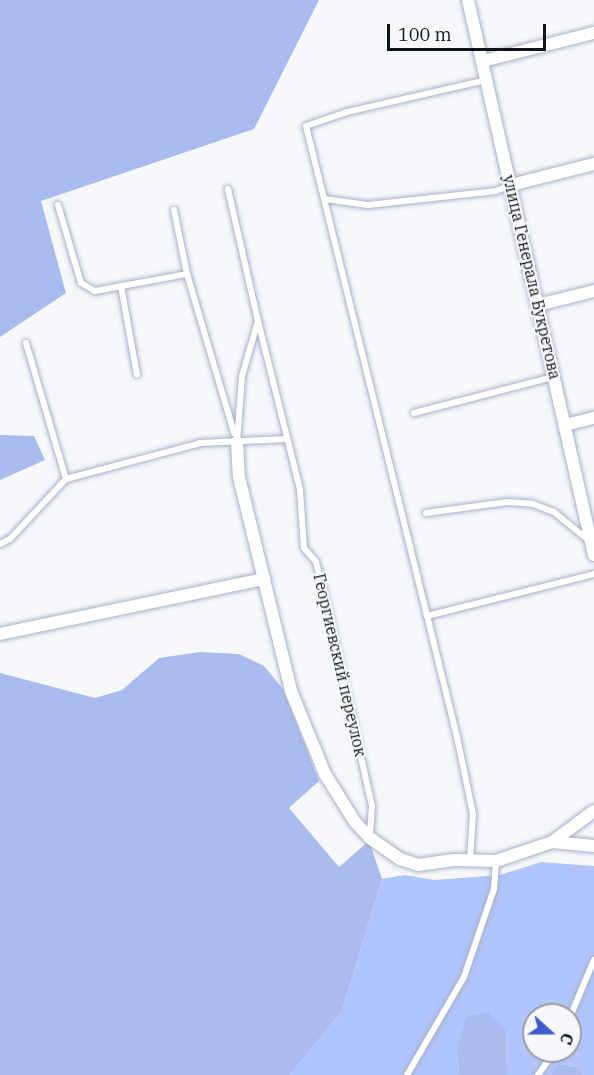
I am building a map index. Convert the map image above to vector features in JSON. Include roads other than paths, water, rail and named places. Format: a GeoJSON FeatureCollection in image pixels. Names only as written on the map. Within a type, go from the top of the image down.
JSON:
{"type":"FeatureCollection","features":[{"type":"Feature","properties":{"kind":"street","name":"улица Генерала Букретова"},"geometry":{"type":"LineString","coordinates":[[468,0],[594,551]]}},
{"type":"Feature","properties":{"kind":"street"},"geometry":{"type":"LineString","coordinates":[[483,61],[594,33]]}},
{"type":"Feature","properties":{"kind":"street"},"geometry":{"type":"LineString","coordinates":[[511,185],[594,164]]}},
{"type":"Feature","properties":{"kind":"street"},"geometry":{"type":"LineString","coordinates":[[538,305],[594,291]]}},
{"type":"Feature","properties":{"kind":"street"},"geometry":{"type":"LineString","coordinates":[[565,425],[594,418]]}},
{"type":"Feature","properties":{"kind":"street"},"geometry":{"type":"LineString","coordinates":[[237,442],[237,468],[291,691],[325,774],[370,838],[400,859],[418,865],[470,860],[496,861],[552,842],[594,811]]}},
{"type":"Feature","properties":{"kind":"street"},"geometry":{"type":"LineString","coordinates":[[0,634],[264,579]]}},
{"type":"Feature","properties":{"kind":"street"},"geometry":{"type":"LineString","coordinates":[[552,842],[594,846]]}},
{"type":"Feature","properties":{"kind":"lane"},"geometry":{"type":"LineString","coordinates":[[470,860],[473,814],[427,616],[306,126],[347,112],[487,80]]}},
{"type":"Feature","properties":{"kind":"lane"},"geometry":{"type":"LineString","coordinates":[[325,199],[368,205],[496,191],[511,185]]}},
{"type":"Feature","properties":{"kind":"lane","name":"Георгиевский переулок"},"geometry":{"type":"LineString","coordinates":[[228,189],[300,490],[303,540],[316,562],[324,592],[372,806],[370,838]]}},
{"type":"Feature","properties":{"kind":"lane"},"geometry":{"type":"LineString","coordinates":[[58,205],[81,283],[95,291],[187,274]]}},
{"type":"Feature","properties":{"kind":"lane"},"geometry":{"type":"LineString","coordinates":[[174,210],[187,274],[237,442]]}},
{"type":"Feature","properties":{"kind":"lane"},"geometry":{"type":"LineString","coordinates":[[121,286],[137,375]]}},
{"type":"Feature","properties":{"kind":"lane"},"geometry":{"type":"LineString","coordinates":[[237,442],[242,376],[258,321]]}},
{"type":"Feature","properties":{"kind":"lane"},"geometry":{"type":"LineString","coordinates":[[26,343],[66,479]]}},
{"type":"Feature","properties":{"kind":"lane"},"geometry":{"type":"LineString","coordinates":[[414,413],[554,377]]}},
{"type":"Feature","properties":{"kind":"lane"},"geometry":{"type":"LineString","coordinates":[[0,544],[10,539],[66,479],[200,443],[287,439]]}},
{"type":"Feature","properties":{"kind":"lane"},"geometry":{"type":"LineString","coordinates":[[426,513],[507,502],[533,504],[554,512],[584,534],[594,551]]}},
{"type":"Feature","properties":{"kind":"lane"},"geometry":{"type":"LineString","coordinates":[[427,616],[594,574]]}},
{"type":"Feature","properties":{"kind":"lane"},"geometry":{"type":"LineString","coordinates":[[407,1075],[464,977],[494,888],[496,861]]}},
{"type":"Feature","properties":{"kind":"lane"},"geometry":{"type":"LineString","coordinates":[[576,1003],[594,960]]}}]}
